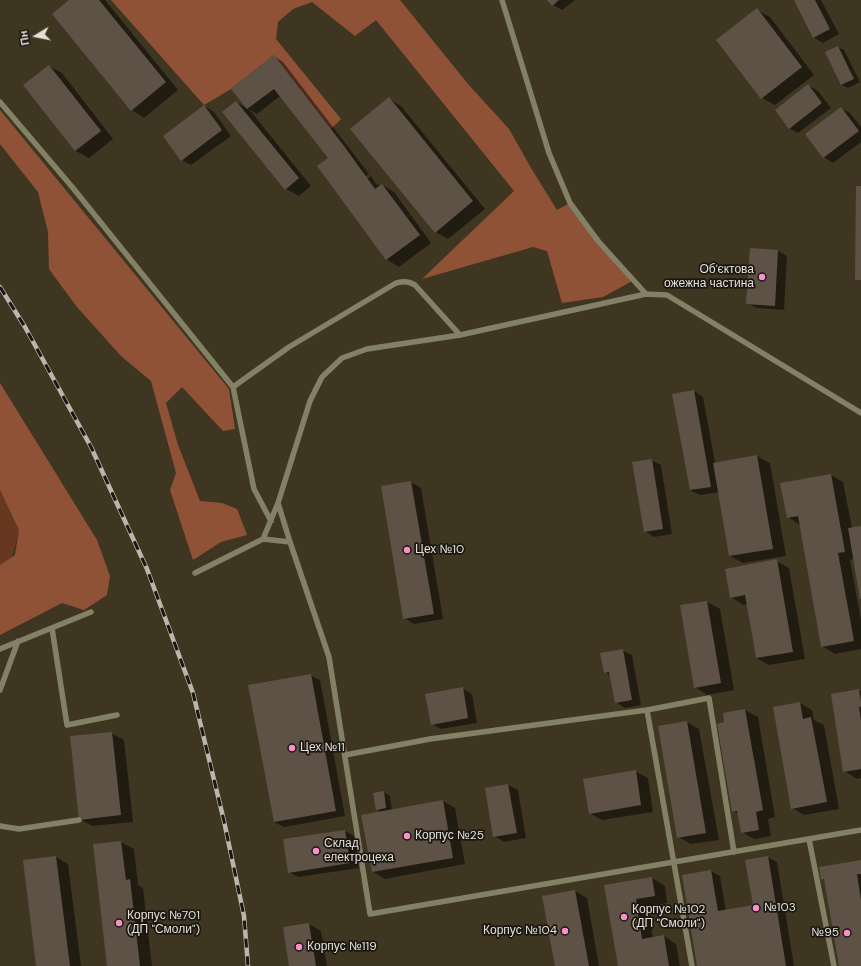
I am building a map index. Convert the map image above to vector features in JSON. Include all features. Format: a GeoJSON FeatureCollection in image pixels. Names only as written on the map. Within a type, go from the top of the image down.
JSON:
{"type":"FeatureCollection","features":[{"type":"Feature","properties":{"kind":"lane"},"geometry":{"type":"LineString","coordinates":[[502,0],[549,153],[570,203],[598,241],[646,294]]}},
{"type":"Feature","properties":{"kind":"lane"},"geometry":{"type":"LineString","coordinates":[[0,102],[73,188],[233,387],[254,489],[271,521]]}},
{"type":"Feature","properties":{"kind":"lane"},"geometry":{"type":"LineString","coordinates":[[233,387],[289,347],[396,283],[403,281],[415,285],[460,334]]}},
{"type":"Feature","properties":{"kind":"lane"},"geometry":{"type":"LineString","coordinates":[[263,539],[278,503],[310,401],[322,377],[342,358],[367,350],[460,334],[646,294],[667,295],[861,414]]}},
{"type":"Feature","properties":{"kind":"lane"},"geometry":{"type":"LineString","coordinates":[[278,503],[329,656],[370,914],[861,830]]}},
{"type":"Feature","properties":{"kind":"lane"},"geometry":{"type":"LineString","coordinates":[[195,573],[263,539],[290,542]]}},
{"type":"Feature","properties":{"kind":"lane"},"geometry":{"type":"LineString","coordinates":[[0,649],[91,612]]}},
{"type":"Feature","properties":{"kind":"lane"},"geometry":{"type":"LineString","coordinates":[[52,628],[67,725],[117,714]]}},
{"type":"Feature","properties":{"kind":"lane"},"geometry":{"type":"LineString","coordinates":[[0,690],[18,641]]}},
{"type":"Feature","properties":{"kind":"lane"},"geometry":{"type":"LineString","coordinates":[[345,755],[430,739],[647,710],[709,698],[734,852]]}},
{"type":"Feature","properties":{"kind":"lane"},"geometry":{"type":"LineString","coordinates":[[647,710],[692,966]]}},
{"type":"Feature","properties":{"kind":"lane"},"geometry":{"type":"LineString","coordinates":[[0,826],[19,829],[79,820]]}},
{"type":"Feature","properties":{"kind":"lane"},"geometry":{"type":"LineString","coordinates":[[809,839],[834,966]]}},
{"type":"Feature","properties":{"kind":"shaded area"},"geometry":{"type":"Polygon","coordinates":[[[0,0],[861,0],[861,966],[0,966],[0,0]]]}},
{"type":"Feature","properties":{"kind":"shaded area"},"geometry":{"type":"Polygon","coordinates":[[[111,0],[400,0],[468,84],[509,129],[557,210],[570,203],[634,280],[603,297],[562,303],[547,251],[533,247],[422,279],[514,191],[376,20],[355,36],[312,2],[293,9],[278,22],[276,39],[341,119],[331,129],[274,55],[231,89],[204,105],[111,0]]]}},
{"type":"Feature","properties":{"kind":"shaded area"},"geometry":{"type":"Polygon","coordinates":[[[0,110],[229,389],[235,429],[223,431],[182,387],[166,403],[178,445],[200,501],[222,503],[237,509],[247,535],[221,542],[193,560],[170,490],[176,473],[151,381],[121,356],[77,307],[49,269],[48,232],[38,192],[0,144],[0,110]]]}},
{"type":"Feature","properties":{"kind":"shaded area"},"geometry":{"type":"Polygon","coordinates":[[[0,383],[97,540],[110,576],[107,595],[84,610],[62,603],[0,635],[0,565],[15,555],[19,530],[0,490],[0,383]]]}},
{"type":"Feature","properties":{"kind":"shaded area"},"geometry":{"type":"Polygon","coordinates":[[[0,490],[19,530],[12,557],[0,565],[0,490]]]}},
{"type":"Feature","properties":{"kind":"building"},"geometry":{"type":"Polygon","coordinates":[[[69,0],[99,0],[166,82],[131,111],[52,14],[69,0]]]}},
{"type":"Feature","properties":{"kind":"building"},"geometry":{"type":"Polygon","coordinates":[[[547,0],[559,0],[552,6],[547,0]]]}},
{"type":"Feature","properties":{"kind":"building"},"geometry":{"type":"Polygon","coordinates":[[[794,0],[815,0],[830,29],[813,38],[794,0]]]}},
{"type":"Feature","properties":{"kind":"building"},"geometry":{"type":"Polygon","coordinates":[[[757,8],[802,67],[761,99],[716,40],[757,8]]]}},
{"type":"Feature","properties":{"kind":"building"},"geometry":{"type":"Polygon","coordinates":[[[838,46],[854,79],[841,85],[825,52],[838,46]]]}},
{"type":"Feature","properties":{"kind":"building"},"geometry":{"type":"Polygon","coordinates":[[[274,55],[375,189],[382,184],[420,235],[386,260],[317,166],[328,158],[274,89],[247,109],[231,89],[274,55]]]}},
{"type":"Feature","properties":{"kind":"building"},"geometry":{"type":"Polygon","coordinates":[[[49,65],[101,131],[75,151],[23,85],[49,65]]]}},
{"type":"Feature","properties":{"kind":"building"},"geometry":{"type":"Polygon","coordinates":[[[808,84],[822,103],[789,129],[775,110],[808,84]]]}},
{"type":"Feature","properties":{"kind":"building"},"geometry":{"type":"Polygon","coordinates":[[[389,97],[473,201],[435,233],[350,129],[389,97]]]}},
{"type":"Feature","properties":{"kind":"building"},"geometry":{"type":"Polygon","coordinates":[[[236,101],[299,178],[285,190],[222,112],[236,101]]]}},
{"type":"Feature","properties":{"kind":"building"},"geometry":{"type":"Polygon","coordinates":[[[204,105],[222,130],[181,161],[163,136],[204,105]]]}},
{"type":"Feature","properties":{"kind":"building"},"geometry":{"type":"Polygon","coordinates":[[[841,107],[859,131],[823,158],[805,134],[841,107]]]}},
{"type":"Feature","properties":{"kind":"building"},"geometry":{"type":"Polygon","coordinates":[[[856,186],[861,186],[861,280],[855,280],[856,186]]]}},
{"type":"Feature","properties":{"kind":"building","name":"Об'єктова ожежна частина"},"geometry":{"type":"Polygon","coordinates":[[[750,248],[778,250],[775,306],[746,304],[750,248]]]}},
{"type":"Feature","properties":{"kind":"building"},"geometry":{"type":"Polygon","coordinates":[[[694,390],[711,487],[690,490],[672,394],[694,390]]]}},
{"type":"Feature","properties":{"kind":"building"},"geometry":{"type":"Polygon","coordinates":[[[757,455],[773,549],[729,556],[713,463],[757,455]]]}},
{"type":"Feature","properties":{"kind":"building"},"geometry":{"type":"Polygon","coordinates":[[[652,459],[663,529],[644,532],[632,462],[652,459]]]}},
{"type":"Feature","properties":{"kind":"building"},"geometry":{"type":"Polygon","coordinates":[[[831,474],[845,552],[838,553],[854,641],[821,647],[798,516],[787,518],[780,483],[831,474]]]}},
{"type":"Feature","properties":{"kind":"building","name":"Цех №10"},"geometry":{"type":"Polygon","coordinates":[[[411,481],[434,614],[403,619],[381,486],[411,481]]]}},
{"type":"Feature","properties":{"kind":"building"},"geometry":{"type":"Polygon","coordinates":[[[861,526],[861,599],[860,599],[848,528],[861,526]]]}},
{"type":"Feature","properties":{"kind":"building"},"geometry":{"type":"Polygon","coordinates":[[[777,559],[793,652],[756,658],[745,595],[730,598],[725,569],[777,559]]]}},
{"type":"Feature","properties":{"kind":"building"},"geometry":{"type":"Polygon","coordinates":[[[707,601],[721,683],[694,688],[680,605],[707,601]]]}},
{"type":"Feature","properties":{"kind":"building"},"geometry":{"type":"Polygon","coordinates":[[[623,649],[632,700],[615,703],[609,672],[604,673],[600,653],[623,649]]]}},
{"type":"Feature","properties":{"kind":"building","name":"Цех №11"},"geometry":{"type":"Polygon","coordinates":[[[311,674],[336,811],[274,822],[248,685],[311,674]]]}},
{"type":"Feature","properties":{"kind":"building"},"geometry":{"type":"Polygon","coordinates":[[[463,687],[468,718],[431,725],[425,694],[463,687]]]}},
{"type":"Feature","properties":{"kind":"building"},"geometry":{"type":"Polygon","coordinates":[[[859,689],[861,701],[861,707],[859,707],[861,721],[861,769],[843,772],[831,694],[859,689]]]}},
{"type":"Feature","properties":{"kind":"building"},"geometry":{"type":"Polygon","coordinates":[[[800,702],[803,719],[811,717],[827,802],[791,809],[773,707],[800,702]]]}},
{"type":"Feature","properties":{"kind":"building"},"geometry":{"type":"Polygon","coordinates":[[[745,709],[763,810],[756,812],[759,830],[741,833],[737,811],[732,812],[717,724],[724,722],[723,713],[745,709]]]}},
{"type":"Feature","properties":{"kind":"building"},"geometry":{"type":"Polygon","coordinates":[[[687,721],[706,833],[677,838],[658,726],[687,721]]]}},
{"type":"Feature","properties":{"kind":"building"},"geometry":{"type":"Polygon","coordinates":[[[112,732],[121,815],[79,820],[70,736],[112,732]]]}},
{"type":"Feature","properties":{"kind":"building"},"geometry":{"type":"Polygon","coordinates":[[[636,770],[641,805],[589,814],[583,779],[636,770]]]}},
{"type":"Feature","properties":{"kind":"building"},"geometry":{"type":"Polygon","coordinates":[[[508,784],[517,833],[493,837],[485,788],[508,784]]]}},
{"type":"Feature","properties":{"kind":"building"},"geometry":{"type":"Polygon","coordinates":[[[384,791],[386,808],[376,810],[373,793],[384,791]]]}},
{"type":"Feature","properties":{"kind":"building","name":"Корпус №25"},"geometry":{"type":"Polygon","coordinates":[[[443,800],[453,858],[372,872],[361,815],[443,800]]]}},
{"type":"Feature","properties":{"kind":"building","name":"Склад електроцеха"},"geometry":{"type":"Polygon","coordinates":[[[345,830],[350,863],[288,873],[283,839],[345,830]]]}},
{"type":"Feature","properties":{"kind":"building","name":"Корпус №701 (ДП \"Смоли\")"},"geometry":{"type":"Polygon","coordinates":[[[121,841],[126,880],[130,879],[140,966],[107,966],[93,844],[121,841]]]}},
{"type":"Feature","properties":{"kind":"building"},"geometry":{"type":"Polygon","coordinates":[[[56,856],[70,966],[36,966],[23,860],[56,856]]]}},
{"type":"Feature","properties":{"kind":"building","name":"№103"},"geometry":{"type":"Polygon","coordinates":[[[768,856],[786,966],[697,966],[682,875],[711,870],[718,911],[753,905],[745,860],[768,856]]]}},
{"type":"Feature","properties":{"kind":"building","name":"№95"},"geometry":{"type":"Polygon","coordinates":[[[861,860],[861,874],[857,874],[861,900],[861,966],[839,966],[824,879],[821,880],[819,867],[861,860]]]}},
{"type":"Feature","properties":{"kind":"building","name":"Корпус №102 (ДП \"Смоли\")"},"geometry":{"type":"Polygon","coordinates":[[[652,877],[655,896],[636,899],[642,939],[664,935],[669,966],[618,966],[604,885],[652,877]]]}},
{"type":"Feature","properties":{"kind":"building","name":"Корпус №104"},"geometry":{"type":"Polygon","coordinates":[[[575,890],[589,966],[555,966],[542,896],[575,890]]]}},
{"type":"Feature","properties":{"kind":"building","name":"Корпус №119"},"geometry":{"type":"Polygon","coordinates":[[[309,923],[316,966],[289,966],[283,927],[309,923]]]}},
{"type":"Feature","properties":{"kind":"railway"},"geometry":{"type":"LineString","coordinates":[[0,287],[25,327],[91,447],[147,569],[193,693],[224,821],[244,916],[248,966]]}},
{"type":"Feature","properties":{"kind":"place","name":"Об'єктова ожежна частина"},"geometry":{"type":"Point","coordinates":[762,277]}},
{"type":"Feature","properties":{"kind":"place","name":"Цех №10"},"geometry":{"type":"Point","coordinates":[407,550]}},
{"type":"Feature","properties":{"kind":"place","name":"Цех №11"},"geometry":{"type":"Point","coordinates":[292,748]}},
{"type":"Feature","properties":{"kind":"place","name":"Корпус №25"},"geometry":{"type":"Point","coordinates":[407,836]}},
{"type":"Feature","properties":{"kind":"place","name":"Склад електроцеха"},"geometry":{"type":"Point","coordinates":[316,851]}},
{"type":"Feature","properties":{"kind":"place","name":"№103"},"geometry":{"type":"Point","coordinates":[756,908]}},
{"type":"Feature","properties":{"kind":"place","name":"Корпус №102 (ДП \"Смоли\")"},"geometry":{"type":"Point","coordinates":[624,917]}},
{"type":"Feature","properties":{"kind":"place","name":"Корпус №701 (ДП \"Смоли\")"},"geometry":{"type":"Point","coordinates":[119,923]}},
{"type":"Feature","properties":{"kind":"place","name":"Корпус №104"},"geometry":{"type":"Point","coordinates":[565,931]}},
{"type":"Feature","properties":{"kind":"place","name":"№95"},"geometry":{"type":"Point","coordinates":[847,933]}},
{"type":"Feature","properties":{"kind":"place","name":"Корпус №119"},"geometry":{"type":"Point","coordinates":[299,947]}}]}
